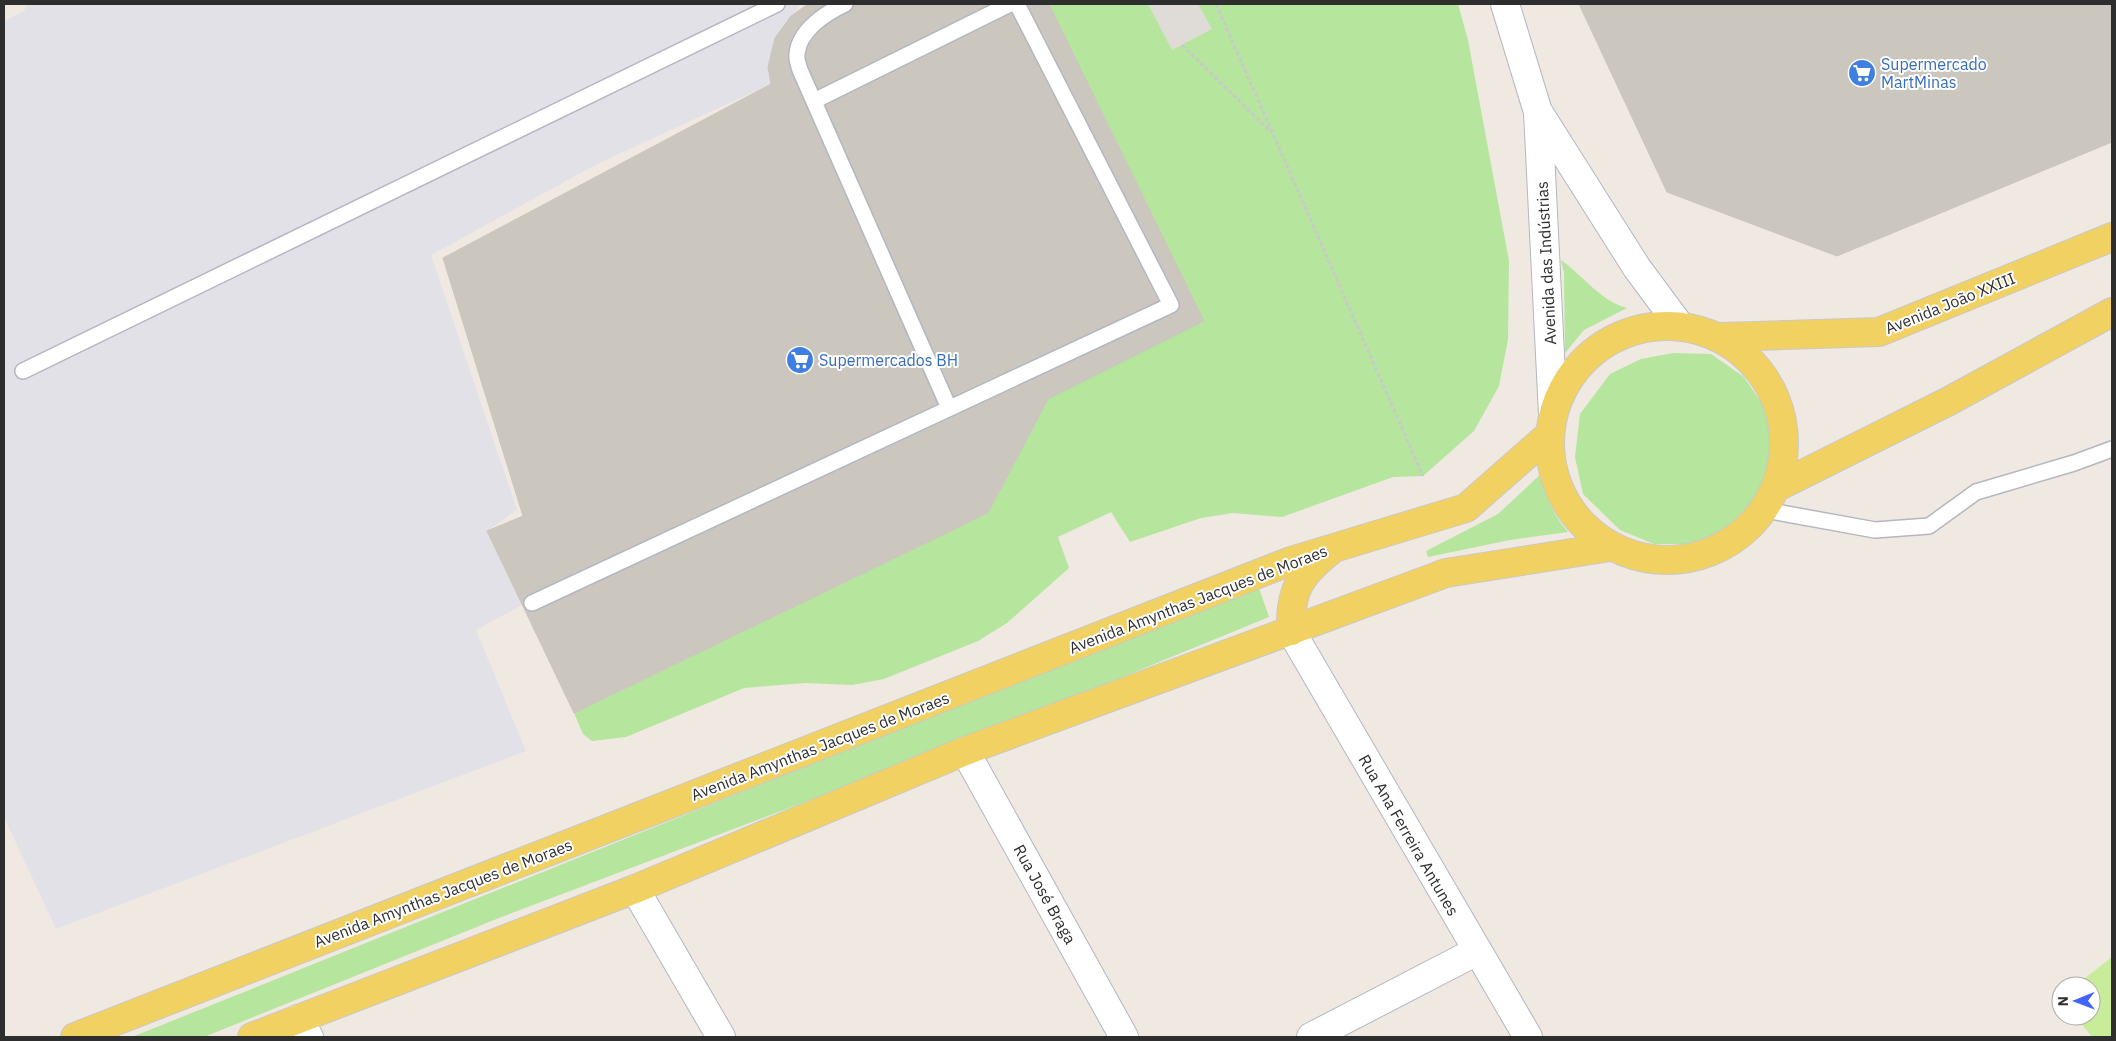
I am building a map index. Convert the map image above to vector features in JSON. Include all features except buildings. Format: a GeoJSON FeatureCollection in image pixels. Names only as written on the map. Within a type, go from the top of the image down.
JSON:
{"type":"FeatureCollection","features":[{"type":"Feature","properties":{"kind":"main road","name":"Avenida João XXIII"},"geometry":{"type":"LineString","coordinates":[[1721,337],[1879,332],[2112,237]]}},
{"type":"Feature","properties":{"kind":"main road"},"geometry":{"type":"LineString","coordinates":[[1771,499],[1786,444],[1778,401],[1755,364],[1721,337],[1680,326],[1638,328],[1600,346],[1570,376],[1552,424],[1552,468],[1564,500],[1584,526],[1610,547],[1651,561],[1694,559],[1734,541],[1771,499],[2112,312]]}},
{"type":"Feature","properties":{"kind":"main road","name":"Avenida Amynthas Jacques de Moraes"},"geometry":{"type":"LineString","coordinates":[[75,1037],[1291,561],[1466,508],[1552,424]]}},
{"type":"Feature","properties":{"kind":"main road"},"geometry":{"type":"LineString","coordinates":[[252,1037],[303,1028],[965,751],[1446,573],[1610,547]]}},
{"type":"Feature","properties":{"kind":"main road"},"geometry":{"type":"LineString","coordinates":[[1291,631],[1291,608],[1296,590],[1308,569],[1334,548]]}},
{"type":"Feature","properties":{"kind":"street","name":"Avenida das Indústrias"},"geometry":{"type":"LineString","coordinates":[[1504,4],[1538,112],[1552,424]]}},
{"type":"Feature","properties":{"kind":"street","name":"Avenida das Indústrias"},"geometry":{"type":"LineString","coordinates":[[1538,112],[1637,268],[1680,326]]}},
{"type":"Feature","properties":{"kind":"street","name":"Rua Ana Ferreira Antunes"},"geometry":{"type":"LineString","coordinates":[[1291,631],[1528,1037]]}},
{"type":"Feature","properties":{"kind":"street","name":"Rua José Braga"},"geometry":{"type":"LineString","coordinates":[[965,751],[1124,1037]]}},
{"type":"Feature","properties":{"kind":"street"},"geometry":{"type":"LineString","coordinates":[[635,889],[721,1037]]}},
{"type":"Feature","properties":{"kind":"street"},"geometry":{"type":"LineString","coordinates":[[1311,1037],[1477,950]]}},
{"type":"Feature","properties":{"kind":"lane"},"geometry":{"type":"LineString","coordinates":[[23,371],[776,4]]}},
{"type":"Feature","properties":{"kind":"lane"},"geometry":{"type":"LineString","coordinates":[[845,4],[816,22],[805,34],[797,55],[800,70],[949,408]]}},
{"type":"Feature","properties":{"kind":"lane"},"geometry":{"type":"LineString","coordinates":[[814,102],[1010,4]]}},
{"type":"Feature","properties":{"kind":"lane"},"geometry":{"type":"LineString","coordinates":[[532,603],[1170,305],[1017,4]]}},
{"type":"Feature","properties":{"kind":"lane"},"geometry":{"type":"LineString","coordinates":[[1771,499],[1875,530],[1929,526],[1976,492],[2112,449]]}},
{"type":"Feature","properties":{"kind":"path"},"geometry":{"type":"LineString","coordinates":[[1216,4],[1423,476]]}},
{"type":"Feature","properties":{"kind":"path"},"geometry":{"type":"LineString","coordinates":[[1182,45],[1274,134]]}},
{"type":"Feature","properties":{"kind":"shaded area"},"geometry":{"type":"Polygon","coordinates":[[[27,4],[801,4],[775,38],[768,67],[771,84],[599,163],[431,255],[517,510],[487,531],[522,605],[476,630],[526,751],[56,929],[4,817],[4,21],[24,11],[27,4]]]}},
{"type":"Feature","properties":{"kind":"shaded area"},"geometry":{"type":"Polygon","coordinates":[[[1148,4],[1198,4],[1212,29],[1172,50],[1148,4]]]}},
{"type":"Feature","properties":{"kind":"green space"},"geometry":{"type":"Polygon","coordinates":[[[1049,4],[1458,4],[1468,40],[1509,261],[1508,339],[1499,386],[1474,431],[1423,476],[1393,477],[1282,517],[1233,513],[1201,518],[1130,542],[1111,512],[1058,537],[1069,568],[1007,623],[978,641],[884,679],[852,685],[805,683],[744,688],[626,737],[592,741],[583,734],[574,713],[988,513],[1048,399],[1204,321],[1049,4]]]}},
{"type":"Feature","properties":{"kind":"green space"},"geometry":{"type":"Polygon","coordinates":[[[1561,260],[1609,300],[1627,308],[1584,330],[1565,353],[1564,273],[1561,260]]]}},
{"type":"Feature","properties":{"kind":"green space"},"geometry":{"type":"Polygon","coordinates":[[[1673,353],[1711,354],[1744,377],[1767,411],[1771,457],[1756,505],[1723,536],[1686,544],[1654,544],[1620,530],[1583,494],[1575,457],[1580,414],[1610,374],[1641,359],[1673,353]]]}},
{"type":"Feature","properties":{"kind":"green space"},"geometry":{"type":"Polygon","coordinates":[[[1541,474],[1550,504],[1568,532],[1510,540],[1428,557],[1426,551],[1498,514],[1541,474]]]}},
{"type":"Feature","properties":{"kind":"green space"},"geometry":{"type":"Polygon","coordinates":[[[1259,588],[1269,617],[984,734],[499,918],[204,1037],[132,1037],[871,740],[1259,588]]]}},
{"type":"Feature","properties":{"kind":"green space"},"geometry":{"type":"Polygon","coordinates":[[[2112,957],[2112,1037],[2092,1037],[2083,1026],[2101,1026],[2101,976],[2088,976],[2112,957]]]}},
{"type":"Feature","properties":{"kind":"place","name":"Supermercado MartMinas"},"geometry":{"type":"Point","coordinates":[1862,73]}},
{"type":"Feature","properties":{"kind":"place","name":"Supermercados BH"},"geometry":{"type":"Point","coordinates":[800,360]}}]}
